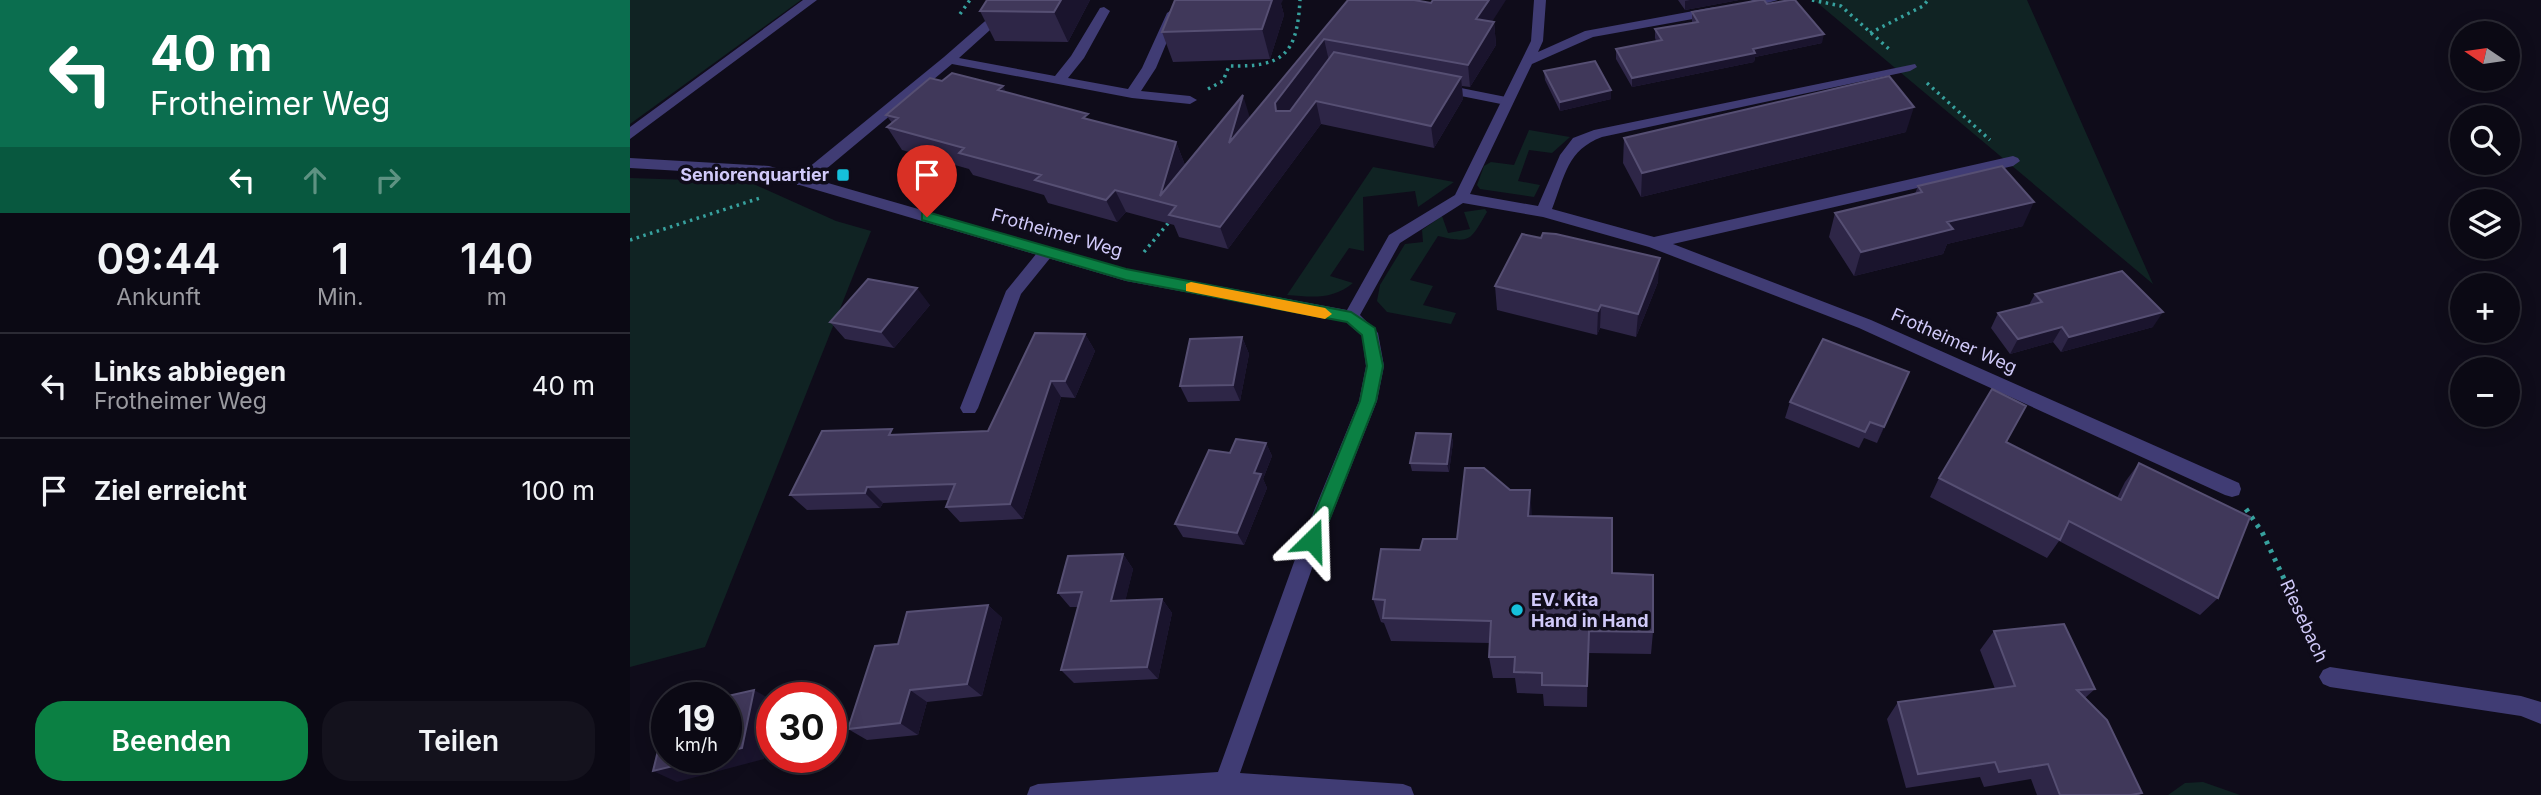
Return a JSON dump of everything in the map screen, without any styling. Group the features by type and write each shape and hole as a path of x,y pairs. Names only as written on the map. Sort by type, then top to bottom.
{"street":[{"path":"630,134 811,0"},
{"path":"803,181 949,60 996,18 1010,0"},
{"path":"1225,783 1312,540 1368,401 1375,366 1370,332 1351,317 1394,239 1461,198 1524,63 1537,41 1540,0"},
{"path":"1524,63 1590,34 1772,0"},
{"path":"1132,94 1149,68 1174,10"},
{"path":"1059,80 1077,58 1104,11"},
{"path":"949,60 1132,94 1190,100"},
{"path":"1544,212 1564,158 1578,141 1599,133 1910,67"},
{"path":"1427,85 1506,101"},
{"name":"Frotheimer Weg","path":"1654,243 2013,161"},
{"name":"Frotheimer Weg","path":"630,163 769,171 1126,275 1351,317"},
{"name":"Frotheimer Weg","path":"1461,198 1544,212 1654,243 1865,324 2232,489"},
{"path":"969,408 1014,291 1047,252"},
{"name":"Riesebach","path":"2330,677 2521,706 2541,713"},
{"path":"1038,795 1225,783 1403,795"}],"path":[{"path":"1190,100 1223,81 1229,66 1268,65 1281,59 1299,17 1300,0"},
{"path":"1870,33 1923,6 1928,0"},
{"path":"630,240 761,198 803,181"},
{"path":"1126,275 1178,211"},
{"name":"Riesebach","path":"2232,489 2262,532 2330,677"}],"green space":[{"path":"630,0 801,0 630,124"},
{"path":"1814,0 2027,0 2153,284"},
{"path":"1529,130 1570,137 1552,153 1529,150 1518,181 1540,185 1534,197 1480,189 1477,185 1484,166 1491,162 1514,165"},
{"path":"1373,167 1454,182 1418,207 1415,191 1363,197 1364,251 1349,248 1330,276 1353,283 1330,295 1287,295"},
{"path":"630,178 749,182 836,221 871,231 705,647 630,667"},
{"path":"1485,209 1487,212 1469,237 1458,240 1438,236 1410,280 1433,286 1423,305 1456,313 1451,324 1387,312 1377,301 1380,285 1405,244 1423,242 1422,230 1442,216 1448,233 1470,229 1464,212"},
{"path":"2203,782 2240,795 2168,795 2185,783"}],"building":[{"path":"987,0 1061,0 1054,12 980,11"},
{"path":"1175,0 1272,0 1262,29 1162,32"},
{"path":"1348,0 1414,0 1431,3 1433,0 1489,0 1476,19 1494,22 1468,65 1324,39 1275,103 1276,111 1290,111 1334,52 1461,77 1431,126 1316,101 1220,227 1169,215 1176,206 1115,190 1106,200 1035,180 1041,175 959,153 964,148 887,127 898,118 886,115 930,78 942,81 952,73 1003,86 998,90 1088,114 1083,118 1176,142 1160,196 1243,95 1229,143"},
{"path":"1760,0 1767,4 1795,0 1824,34 1753,49 1755,53 1632,78 1616,49 1662,40 1655,29 1698,22 1692,12"},
{"path":"1595,61 1611,90 1560,102 1544,71"},
{"path":"1889,76 1914,107 1642,173 1624,138"},
{"path":"2002,166 2034,202 1947,222 1953,229 1861,252 1835,213 1922,192 1918,186"},
{"path":"1543,233 1660,258 1638,314 1601,305 1598,311 1495,286 1522,234 1541,238"},
{"path":"2122,271 2163,312 2069,337 2062,327 2018,339 1998,313 2042,302 2035,294"},
{"path":"868,279 917,288 881,332 830,322"},
{"path":"1035,333 1085,334 1065,381 1051,381 1010,504 946,507 955,484 867,487 865,493 790,495 822,431 892,429 889,435 988,431"},
{"path":"1242,337 1233,385 1180,386 1190,339"},
{"path":"1823,339 1909,372 1884,427 1870,422 1865,432 1790,402"},
{"path":"1992,389 2026,406 2006,442 2121,500 2139,463 2250,517 2218,598 2069,521 2060,540 1939,478"},
{"path":"1416,433 1451,434 1447,464 1410,463"},
{"path":"1236,439 1266,443 1254,473 1261,474 1237,533 1175,524 1209,450 1230,453"},
{"name":"EV. Kita Hand in Hand","path":"1465,468 1484,468 1510,490 1530,490 1528,516 1612,518 1612,573 1653,575 1653,632 1589,631 1587,686 1542,685 1542,673 1514,672 1515,657 1489,657 1491,621 1383,618 1385,600 1373,599 1381,549 1420,550 1423,539 1457,539"},
{"path":"1123,554 1111,601 1162,599 1147,667 1061,670 1082,592 1058,593 1068,556"},
{"path":"988,605 967,684 910,690 900,723 848,729 875,646 898,644 907,612"},
{"path":"2064,624 2095,689 2077,690 2107,720 2142,793 2060,795 2048,764 1999,772 1995,762 1918,774 1898,702 2015,686 1994,631"},
{"path":"754,690 742,748 742,693"}],"slow traffic":[{"path":"1191,287 1325,314"}],"place":[{"name":"Seniorenquartier","path":"843,175"},
{"name":"EV. Kita Hand in Hand","path":"1517,610"}],"route":[{"path":"927,217 1126,275 1351,317 1370,332 1375,366 1368,401 1312,540"}]}
